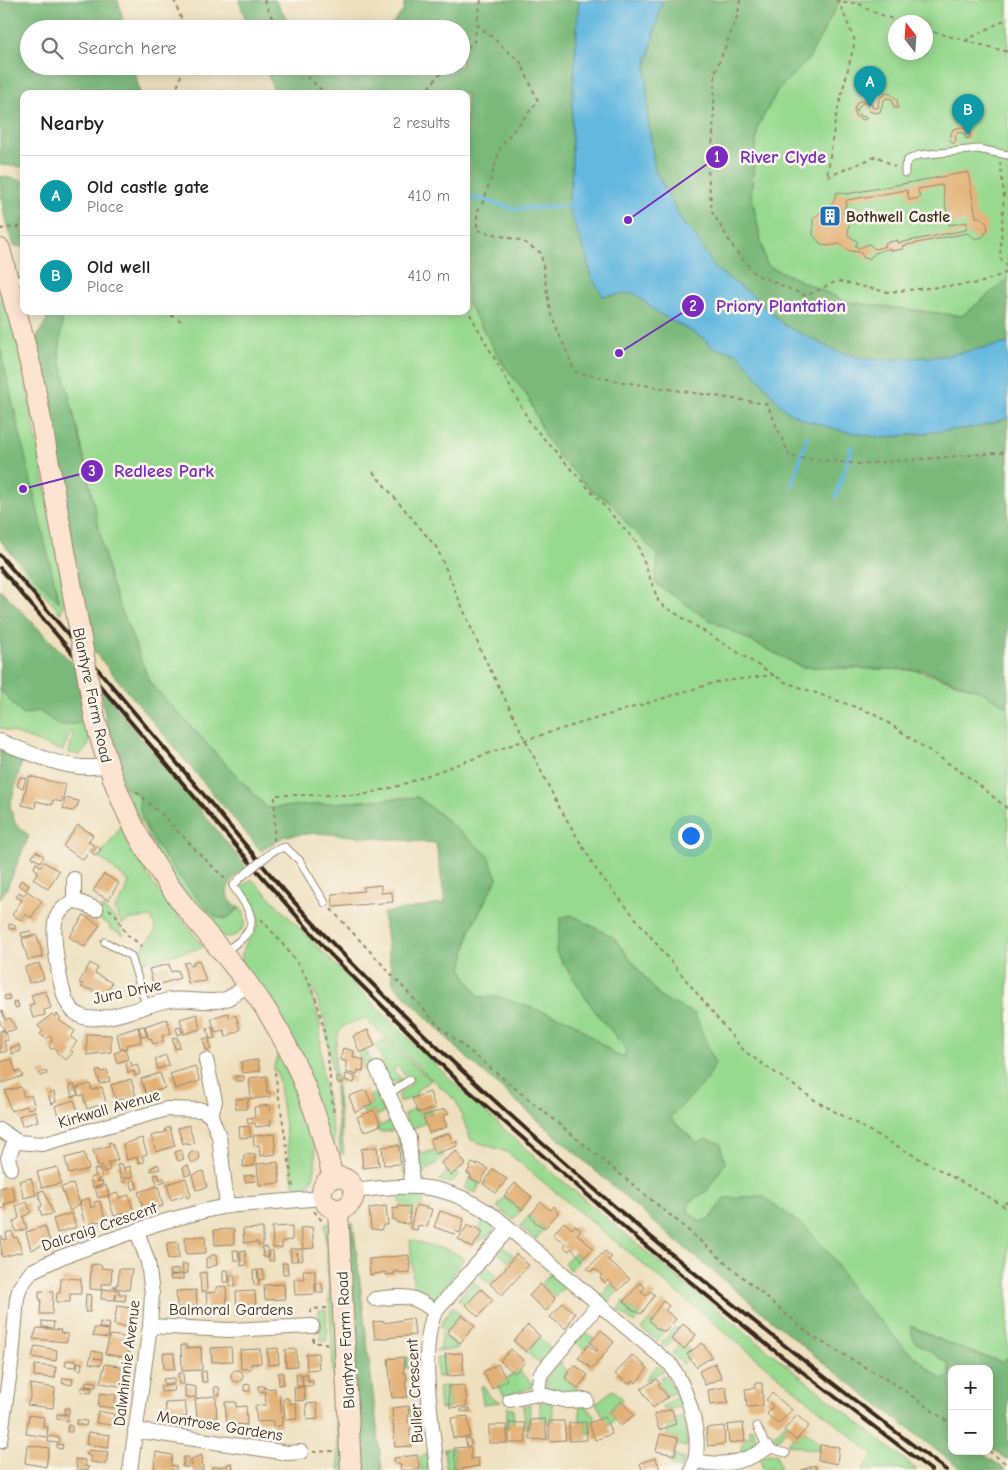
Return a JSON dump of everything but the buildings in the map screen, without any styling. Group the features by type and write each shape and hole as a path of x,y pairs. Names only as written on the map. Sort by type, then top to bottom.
{"main road":[{"name":"Blantyre Farm Road","path":"0,249 17,281 20,299"},
{"name":"Blantyre Farm Road","path":"23,315 95,718 110,773 128,817 150,857 179,898 248,984 274,1022 302,1076 318,1119 333,1178"},
{"path":"333,1178 344,1178 354,1191 352,1201 343,1208 322,1203 325,1184 333,1178"},
{"name":"Blantyre Farm Road","path":"322,1203 351,1470"}],"street":[{"path":"0,741 43,758 80,768 90,768 110,773"},
{"path":"74,879 74,900 96,909"},
{"name":"Jura Drive","path":"74,900 60,912 56,920 54,932 63,992 67,1003 74,1012 92,1018 170,1000 216,1001 233,995 248,984"},
{"path":"206,1060 215,1101 211,1116 216,1124 222,1150 226,1206"},
{"path":"377,1069 409,1138 412,1185"},
{"name":"Kirkwall Avenue","path":"15,1141 29,1144 50,1143 167,1109 198,1109 211,1116"},
{"path":"0,1130 15,1141 8,1158 11,1168"},
{"path":"354,1191 412,1185 448,1191 472,1200 508,1228 598,1305 653,1348 671,1365 681,1380 694,1425 694,1466 736,1463 767,1448"},
{"name":"Dalcraig Crescent","path":"0,1440 6,1356 18,1293 23,1282 32,1271 61,1257 182,1216 226,1206 322,1203"},
{"name":"Buller Crescent","path":"437,1470 427,1351 429,1324 435,1312 508,1228"},
{"name":"Dalwhinnie Avenue","path":"130,1470 150,1326 150,1277 148,1262 137,1231"},
{"path":"375,1299 412,1296 435,1312"},
{"path":"538,1394 540,1375 598,1305"},
{"name":"Balmoral Gardens","path":"150,1326 229,1330 312,1326"},
{"path":"510,1400 538,1394 567,1401 586,1400"},
{"name":"Montrose Gardens","path":"135,1430 288,1453 301,1452"}],"lane":[{"path":"905,173 905,166 908,160 919,155 978,149 1008,155"},
{"path":"223,952 242,940 250,929 251,911 233,886 273,851 285,847 300,860 325,903"},
{"path":"105,942 130,956 146,1005"},
{"path":"389,1094 409,1080"},
{"path":"757,1426 767,1448 786,1453"}],"path":[{"path":"174,0 182,20"},
{"path":"264,0 274,20"},
{"path":"470,45 474,42 481,0"},
{"path":"740,0 738,14 715,73 713,138 708,172 712,212 735,250 755,274 806,296 837,281 886,292 980,283 1008,272"},
{"path":"888,17 869,10 858,3 837,1 855,42 835,121 827,177 877,156 905,173"},
{"path":"965,41 1008,18"},
{"path":"477,24 521,63 538,101 501,146 484,200 477,212 477,230 522,241 541,254 550,312 575,372 616,381 767,404 790,457 860,464 1008,452"},
{"path":"933,32 1008,52"},
{"path":"176,90 181,75"},
{"path":"305,75 322,90"},
{"path":"426,90 439,75"},
{"path":"998,153 1003,170 1004,193 1000,258 1008,267"},
{"path":"0,229 20,226"},
{"path":"470,314 531,424 637,543 659,603 785,682 875,714 973,780 1008,809"},
{"path":"171,315 181,321"},
{"path":"373,472 438,548 481,652 557,803 597,870 744,1051 816,1101 1001,1204 1008,1210"},
{"path":"273,851 275,795 362,795 398,786 525,740 717,682 774,675"},
{"path":"110,773 158,809 188,843 233,886"},
{"path":"325,903 438,1025 676,1220 813,1336 898,1386 948,1422"},
{"path":"96,909 99,910 101,904 107,907 116,915 126,934 141,945 134,956 130,956"},
{"path":"251,911 257,914 287,949 313,992 321,1017 334,1123"},
{"path":"275,1072 292,1186 322,1203"},
{"path":"1001,1204 1008,1202"},
{"path":"312,1326 313,1343 326,1343 327,1348 330,1348"},
{"path":"301,1452 336,1451"},
{"path":"993,1454 1008,1465"}],"green space":[{"path":"0,0 118,0 123,20 20,20 20,75 136,75 139,90 20,90 20,167 0,165"},
{"path":"239,0 275,0 287,20 246,20"},
{"path":"405,0 579,0 572,107 572,172 568,207 586,255 591,277 603,296 634,293 658,313 703,338 714,348 738,352 785,410 807,421 843,431 882,438 978,427 1008,418 1008,707 981,691 922,670 802,667 708,619 655,583 658,555 627,524 612,503 590,489 558,455 546,438 528,397 503,364 470,307 470,90 274,90 268,75 470,75 470,20 396,20 403,11"},
{"path":"662,0 840,0 808,60 778,90 758,126 751,193 766,265 847,302 962,316 1008,279 1008,343 944,356 881,360 857,357 834,350 784,325 751,294 715,269 693,232 683,224 655,170 648,121 646,67"},
{"path":"840,0 1008,0 1008,279 962,316 847,302 766,265 751,193 758,126 778,90 808,60"},
{"path":"0,176 20,180 20,247 14,246 11,238 1,194"},
{"path":"0,275 21,356 65,594 61,614 0,540"},
{"path":"470,307 503,364 528,397 546,438 558,455 590,489 612,503 627,524 658,555 655,583 708,619 802,667 916,670 981,691 1008,707 1008,1357 1002,1362 947,1343 911,1326 914,1341 948,1363 948,1378 942,1380 906,1349 855,1294 830,1254 808,1230 763,1196 724,1198 712,1217 701,1222 688,1212 688,1205 693,1199 707,1191 697,1143 670,1118 706,1082 695,1014 661,998 613,937 556,952 594,1010 626,1049 625,1057 617,1056 602,1044 530,1009 499,997 479,997 462,970 470,930 497,878 447,820 418,797 267,808 150,683 110,581 81,444 59,355 63,315 470,315"},
{"path":"63,315 59,355 81,444 110,581 150,683 267,808 418,797 488,855 497,878 470,930 462,970 478,997 499,997 571,1021 617,1056 625,1057 626,1049 594,1010 556,952 561,918 572,915 613,937 661,998 695,1014 715,1064 706,1082 670,1118 697,1143 705,1139 720,1143 725,1163 707,1191 693,1199 688,1205 688,1212 701,1222 712,1217 724,1198 763,1196 808,1230 830,1254 855,1294 906,1349 942,1380 948,1378 948,1455 984,1455 1006,1470 962,1470 815,1356 657,1225 466,1057 393,984 383,913 445,903 436,843 317,833 285,836 261,851 92,649 36,338 48,318"},
{"path":"0,348 59,602 0,540"},
{"path":"0,589 75,666 86,722 61,726 39,711 23,715 0,689"},
{"path":"100,687 246,866 231,881 228,887 228,897 240,908 228,918 216,917 166,860 145,824 140,808 140,796 123,786 109,738"},
{"path":"0,689 23,715 39,711 61,726 86,722 89,736 87,748 79,755 69,753 73,733 70,732 63,751 0,728"},
{"path":"0,750 22,761 10,806 15,823 29,836 6,890 0,898"},
{"path":"123,786 140,796 142,816 147,829 165,858 202,903 213,914 222,919 228,918 240,908 244,913 245,923 241,931 231,937 219,935 163,865"},
{"path":"121,827 153,884 203,946 201,948 138,963 136,956 156,930 151,917 132,919 122,924 114,910 125,894 129,882 99,857"},
{"path":"252,879 409,1039 506,1131 658,1261 917,1470 862,1470 874,1455 507,1152 471,1140 456,1101 365,1019 353,1022 341,1029 336,1044 337,1088 335,1088 325,1021 313,988 310,989 320,1023 322,1073 334,1137 335,1155 242,961 246,943 259,922 258,913 253,902 241,887"},
{"path":"102,907 115,918 124,935 109,928 110,925 97,918"},
{"path":"384,1040 431,1080 417,1090 416,1097 399,1102 398,1095 412,1084 413,1077 405,1076 398,1066 393,1070 402,1079 396,1082 390,1081 382,1068 384,1063 375,1045"},
{"path":"366,1050 372,1064 370,1071 364,1069 364,1060 358,1058 360,1053"},
{"path":"278,1053 293,1083 309,1123 314,1144 316,1163 312,1179 303,1190 293,1183 277,1071 273,1070"},
{"path":"335,1088 337,1088 344,1154 340,1154"},
{"path":"381,1091 390,1109 377,1116 374,1110 364,1114 362,1109 372,1104 369,1096"},
{"path":"416,1108 418,1113 431,1110 432,1113 423,1116 426,1123 411,1129 404,1114"},
{"path":"395,1120 402,1134 406,1173 403,1173 403,1158 396,1130 384,1132 378,1131 376,1127"},
{"path":"434,1150 435,1154 442,1152 444,1157 421,1175 417,1170 417,1156"},
{"path":"448,1171 451,1175 456,1171 459,1175 450,1183 439,1180"},
{"path":"470,1178 480,1183 476,1193 464,1188"},
{"path":"399,1195 425,1195 422,1207 413,1216 409,1216 410,1207 402,1207"},
{"path":"505,1197 521,1210 513,1220 497,1207"},
{"path":"530,1215 536,1224 545,1228 535,1240 520,1226"},
{"path":"485,1220 493,1226 493,1232 479,1242 477,1241 483,1232 479,1229"},
{"path":"353,1223 382,1470 360,1470 350,1265 350,1224"},
{"path":"325,1224 331,1224 344,1470 339,1470"},
{"path":"410,1240 449,1250 464,1258 437,1297 432,1297 414,1289"},
{"path":"503,1247 514,1256 509,1262 498,1253"},
{"path":"574,1253 580,1258 571,1270 564,1264"},
{"path":"487,1266 497,1276 490,1284 479,1275"},
{"path":"550,1274 564,1287 555,1297 541,1284"},
{"path":"473,1282 481,1289 466,1305 458,1299"},
{"path":"611,1284 618,1291 608,1303 601,1296"},
{"path":"624,1301 631,1309 641,1314 634,1323 618,1310"},
{"path":"452,1307 461,1315 447,1332 440,1326"},
{"path":"319,1310 326,1310 327,1341 321,1341"},
{"path":"649,1320 656,1328 664,1331 657,1341 642,1329"},
{"path":"910,1326 955,1346 1002,1362 1008,1357 1008,1460 993,1449 993,1365 948,1365 914,1341"},
{"path":"675,1327 678,1330 666,1347 661,1344"},
{"path":"583,1331 594,1338 584,1350 575,1341"},
{"path":"442,1332 458,1347 457,1349 435,1351 441,1347"},
{"path":"539,1338 554,1351 542,1365 526,1352"},
{"path":"679,1345 684,1349 686,1346 691,1352 687,1354 690,1358 682,1364 672,1354"},
{"path":"418,1356 419,1367 405,1368 406,1358"},
{"path":"446,1357 447,1376 437,1377 436,1358"},
{"path":"558,1362 562,1363 561,1365 568,1371 565,1378 578,1389 576,1391 593,1392 588,1395 576,1396 547,1390 545,1380"},
{"path":"658,1365 663,1371 646,1381 645,1380"},
{"path":"518,1370 533,1384 531,1388 507,1396 503,1394 498,1385"},
{"path":"665,1375 675,1392 670,1395 664,1393 658,1382"},
{"path":"448,1386 450,1408 440,1409 438,1387"},
{"path":"481,1386 484,1386 491,1398 501,1402 483,1404"},
{"path":"613,1390 623,1399 609,1412 616,1419 608,1425 596,1403"},
{"path":"678,1396 682,1407 663,1410 662,1407"},
{"path":"540,1401 552,1403 554,1421 549,1421 549,1424 540,1420"},
{"path":"530,1404 529,1428 526,1428 523,1406"},
{"path":"580,1405 585,1405 593,1414 595,1421 589,1424 593,1433 586,1433 586,1422 580,1423"},
{"path":"422,1407 423,1416 410,1417 410,1408"},
{"path":"507,1407 513,1408 514,1423 509,1424 509,1429 507,1429"},
{"path":"684,1416 687,1447 677,1445 678,1438 667,1436 668,1427 676,1424 674,1418"},
{"path":"786,1423 788,1425 777,1440 772,1444 768,1441"},
{"path":"749,1429 753,1429 757,1442 754,1449 743,1455 741,1447 745,1437 751,1436"},
{"path":"805,1431 820,1444 819,1451 787,1444 793,1437 796,1440"},
{"path":"454,1448 455,1467 446,1468 444,1449"},
{"path":"768,1454 776,1454 781,1470 763,1470 760,1458"},
{"path":"427,1455 428,1470 421,1470 420,1456"},
{"path":"673,1456 685,1459 680,1470 670,1465"}],"water":[{"path":"579,0 662,0 646,67 648,121 655,170 683,224 693,232 715,269 751,294 784,325 834,350 857,357 881,360 944,356 1008,343 1008,418 978,427 882,438 843,431 807,421 785,410 738,353 714,348 703,338 658,313 634,293 603,296 591,277 586,255 568,207 572,172 572,107"}],"waterway":[{"path":"470,198 515,209 572,206"},
{"path":"792,486 807,437"},
{"path":"836,496 852,447"}],"railway":[{"path":"0,555 281,887 337,948 408,1019 481,1088 631,1221 787,1348 946,1470"},
{"path":"0,568 331,955 460,1083 639,1240 771,1348 931,1470"}],"place":[{"name":"Old castle gate","path":"870,107"},
{"name":"Old well","path":"968,135"},
{"name":"Bothwell Castle","path":"830,216"},
{"name":"River Clyde","path":"628,220"},
{"name":"Priory Plantation","path":"619,353"},
{"name":"Redlees Park","path":"23,489"}]}
